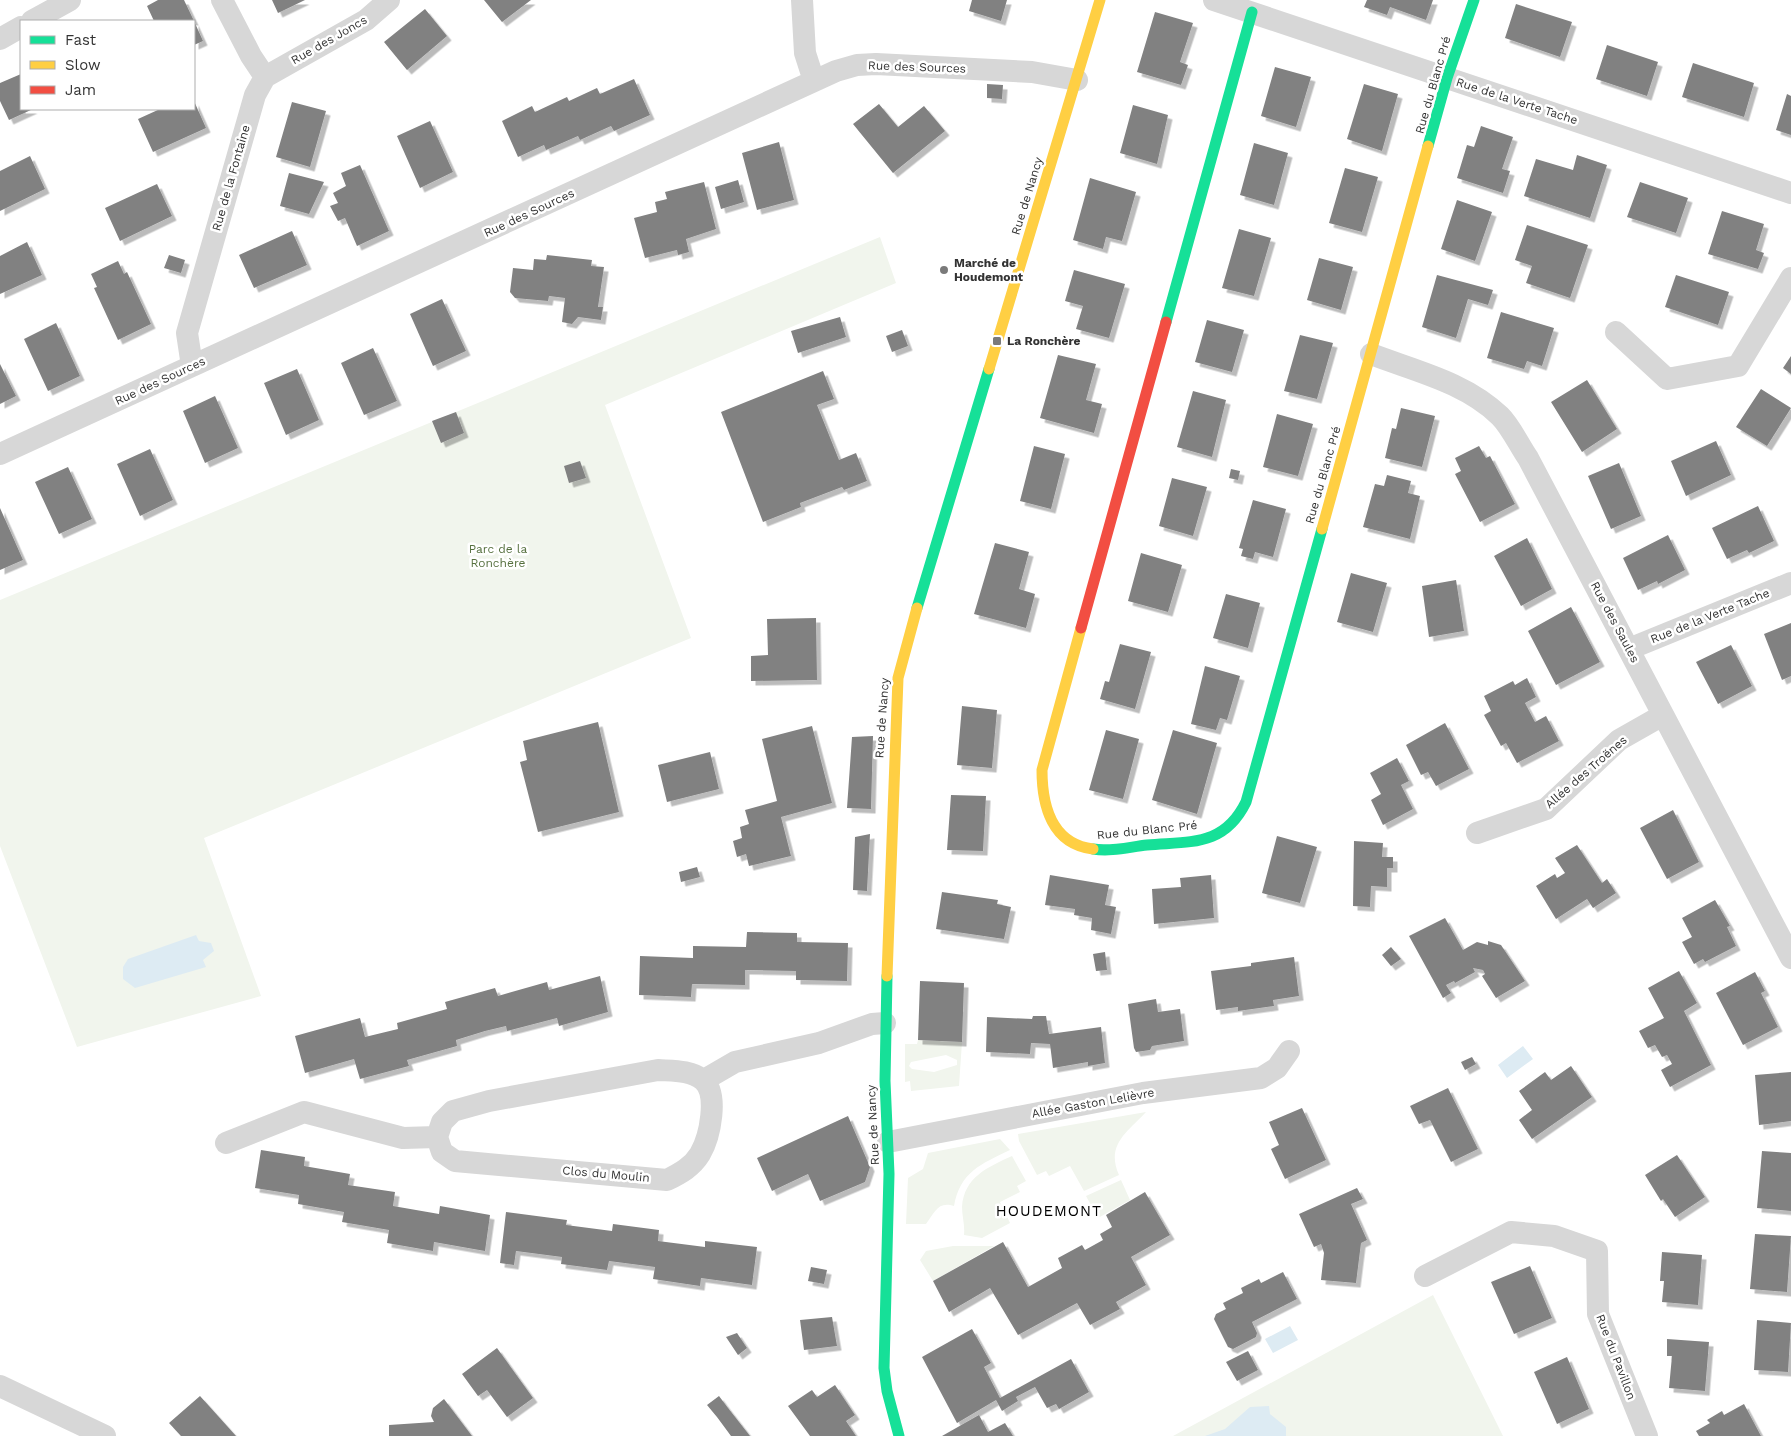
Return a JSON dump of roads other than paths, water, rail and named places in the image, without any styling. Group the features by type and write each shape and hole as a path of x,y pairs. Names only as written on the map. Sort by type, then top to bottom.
{"street":[{"path":"34,20 70,0"},
{"path":"222,0 251,56 265,77"},
{"name":"Rue des Joncs","path":"265,77 366,20 389,0"},
{"path":"802,0 805,53 814,81"},
{"name":"Rue de Nancy","path":"899,1436 887,1391 884,1368 888,1223 885,1023 892,783 898,678 905,648 1100,0"},
{"name":"Rue de la Verte Tache","path":"1214,0 1791,193"},
{"name":"Rue du Blanc Pré","path":"1252,12 1042,770 1041,792 1044,809 1052,825 1066,840 1078,846 1096,850 1199,840 1220,833 1235,821 1246,802 1447,78 1474,0"},
{"path":"0,39 20,28"},
{"name":"Rue des Sources","path":"0,454 836,71 857,65 876,64 1032,72 1077,80"},
{"name":"Rue de la Fontaine","path":"192,366 187,333 255,95 265,77"},
{"path":"1616,332 1667,379 1738,366 1791,278"},
{"name":"Rue des Saules","path":"1371,354 1432,376 1466,391 1500,417 1528,458 1791,958"},
{"name":"Rue de la Verte Tache","path":"1629,649 1791,583"},
{"name":"Allée des Troënes","path":"1477,833 1546,809 1619,740 1663,715"},
{"path":"226,1143 304,1112 403,1138 437,1137 442,1122 454,1111 489,1101 658,1070 690,1073 704,1080 735,1062 819,1043 872,1024 885,1023"},
{"name":"Allée Gaston Lelièvre","path":"888,1142 1143,1093 1261,1078 1277,1068 1289,1051"},
{"name":"Clos du Moulin","path":"437,1137 442,1152 455,1161 668,1180 686,1171 701,1153 710,1122 712,1095 704,1080"},
{"name":"Rue du Pavillon","path":"1425,1276 1511,1232 1554,1236 1597,1250 1598,1314 1647,1436"},
{"path":"0,1386 105,1436"}],"place":[{"name":"Marché de Houdemont","path":"944,270"},
{"name":"La Ronchère","path":"997,341"}],"district":[{"name":"HOUDEMONT","path":"1049,1211"}],"park label":[{"name":"Parc de la Ronchère","path":"498,556"}]}
